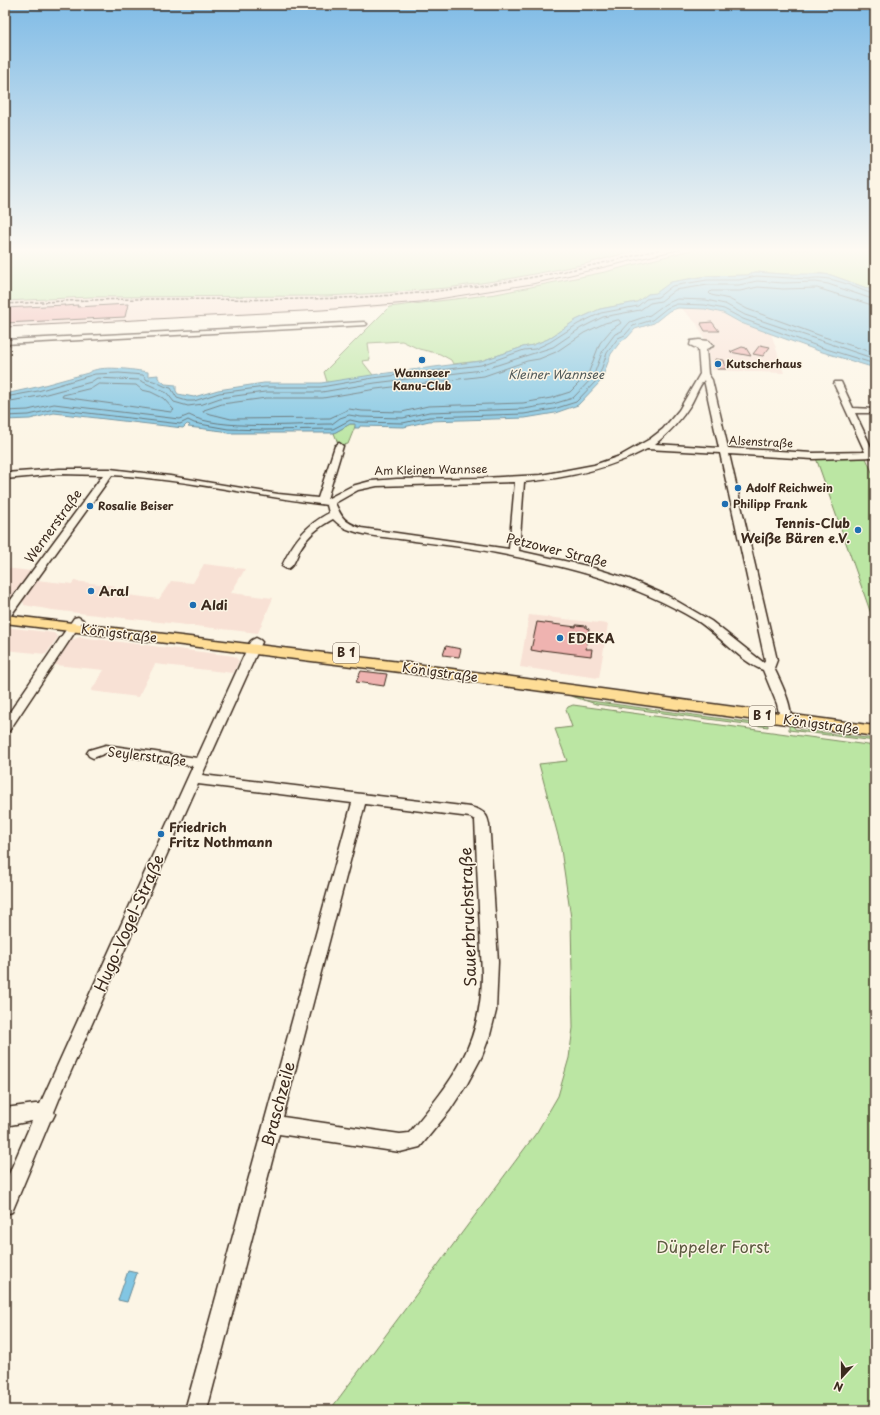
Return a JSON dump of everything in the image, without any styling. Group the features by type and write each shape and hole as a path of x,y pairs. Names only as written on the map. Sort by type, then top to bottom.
{"main road":[{"name":"Königstraße","path":"6,615 254,645 416,669 785,715 875,723"},
{"name":"Königstraße","path":"785,715 875,731"}],"street":[{"path":"5,342 364,324"},
{"path":"702,348 704,374 708,380 725,451 771,660 768,668 783,704 785,715"},
{"name":"Am Kleinen Wannsee","path":"326,501 352,488 364,484 380,482 475,482 555,476 581,471 627,456 646,446 663,433 676,420 685,408 704,374"},
{"path":"838,384 873,454"},
{"path":"850,410 875,411"},
{"path":"287,566 298,542 308,530 334,514 326,501 339,446"},
{"name":"Alsenstraße","path":"646,446 814,456 873,454"},
{"path":"5,476 31,472 70,470 110,472 196,483 272,496 326,501"},
{"name":"Wernerstraße","path":"6,615 110,472"},
{"path":"514,553 520,479"},
{"name":"Petzower Straße","path":"334,514 344,524 367,532 514,553 594,572 619,580 666,599 700,618 757,664 768,668"},
{"path":"5,728 76,624"},
{"name":"Hugo-Vogel-Straße","path":"5,1205 46,1114 60,1077 254,645"},
{"name":"Seylerstraße","path":"93,753 106,750 201,763"},
{"name":"Sauerbruchstraße","path":"194,779 470,812 480,816 482,820 488,902 490,975 488,1006 483,1034 471,1062 453,1093 414,1141 400,1143 273,1124"},
{"name":"Braschzeile","path":"196,1410 360,798"},
{"path":"5,1117 36,1112 46,1114"}],"shaded area":[{"path":"5,315 249,315 5,328"},
{"path":"688,315 726,315 739,323 771,333 784,373 712,370 707,350 715,347 715,344 705,340 697,324"},
{"path":"204,564 245,569 231,593 273,598 258,633 52,610 24,605 23,601 21,601 36,580 72,584 74,581 116,586 112,593 159,599 171,581 193,583"},
{"path":"5,568 31,571 9,600 5,602"},
{"path":"529,615 608,624 599,678 520,667"},
{"path":"5,627 54,633 58,637 46,654 5,650"},
{"path":"80,637 234,656 239,661 233,673 155,664 138,697 91,691 104,670 55,665 71,640"}],"green space":[{"path":"381,315 587,315 576,320 548,339 481,361 453,364 451,360 440,354 419,349 402,341 368,343 370,360 362,361 380,384 329,388 324,372"},
{"path":"350,424 356,424 348,444 339,446 334,433"},
{"name":"Tennis-Club Weiße Bären e.V.","path":"816,458 866,458 875,479 875,625"},
{"path":"565,694 581,695 583,700"},
{"path":"584,700 768,725 768,727 596,704"},
{"name":"Düppeler Forst","path":"573,705 875,746 875,1410 330,1410 537,1132 558,1096 569,1058 573,1028 571,918 560,843 539,764 567,761 555,729 572,727 566,710 568,707"},
{"path":"789,724 792,724 795,729 875,739 875,741 789,730"}],"water":[{"name":"Kleiner Wannsee","path":"587,315 664,315 654,323 635,329 627,338 621,341 611,354 601,381 578,405 555,413 525,418 429,421 404,427 360,426 359,428 355,428 355,424 350,424 334,433 227,433 223,431 188,427 190,425 187,424 183,428 54,413 30,419 5,420 5,394 37,387 88,373 93,370 109,368 148,372 148,376 158,375 158,378 165,384 176,385 176,391 178,394 194,397 218,390 264,383 321,383 481,361 548,339 576,320"},
{"name":"Kleiner Wannsee","path":"727,315 875,315 875,368 819,351 741,323"},
{"path":"128,1271 137,1273 127,1302 118,1300"}],"building":[{"path":"5,315 125,315 125,317 5,323"},
{"path":"712,322 719,331 705,331 701,323"},
{"path":"760,345 770,347 763,356 753,354"},
{"path":"742,347 746,348 751,356 730,352"},
{"name":"Kutscherhaus","path":"715,359 724,360 726,369 717,369"},
{"name":"EDEKA","path":"537,622 576,627 576,625 586,626 586,628 589,629 586,649 592,649 591,656 531,650"},
{"path":"446,646 461,649 459,657 443,655"},
{"path":"361,671 387,674 384,686 356,682"}],"tram line":[{"path":"5,327 228,315"}],"place":[{"name":"Wannseer Kanu-Club","path":"422,360"},
{"name":"Kutscherhaus","path":"718,364"},
{"name":"Adolf Reichwein","path":"738,488"},
{"name":"Philipp Frank","path":"725,504"},
{"name":"Rosalie Beiser","path":"90,506"},
{"name":"Tennis-Club Weiße Bären e.V.","path":"858,530"},
{"name":"Aral","path":"91,591"},
{"name":"Aldi","path":"193,605"},
{"name":"EDEKA","path":"560,638"},
{"name":"Friedrich Fritz Nothmann","path":"161,834"}]}
